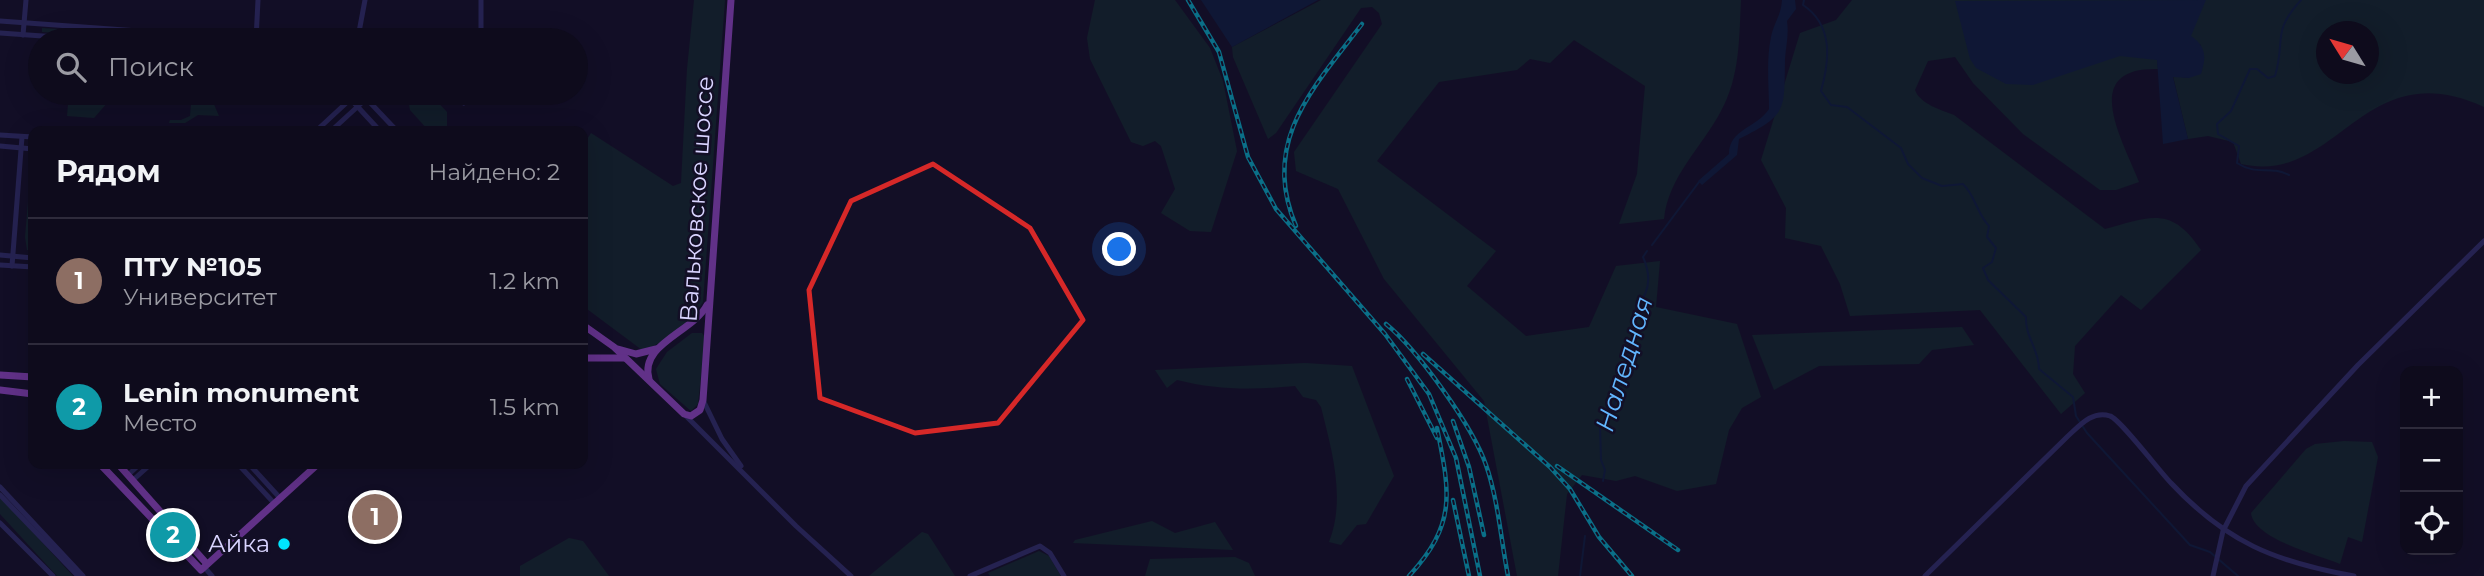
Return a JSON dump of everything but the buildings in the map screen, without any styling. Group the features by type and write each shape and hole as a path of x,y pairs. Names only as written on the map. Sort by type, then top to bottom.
{"main road":[{"name":"Вальковское шоссе","path":"685,416 697,412 703,400 731,0"},
{"path":"650,382 648,363 657,349 695,323 708,302"},
{"path":"695,323 707,333"},
{"path":"588,329 614,347 685,416"},
{"path":"614,347 636,354 657,349"},
{"path":"588,358 624,358"},
{"path":"0,375 28,377"},
{"path":"0,390 28,393"},
{"path":"105,469 204,567"},
{"path":"123,469 204,567"},
{"path":"204,567 312,469"}],"street":[{"path":"23,35 26,0"},
{"path":"257,28 258,0"},
{"path":"360,28 365,0"},
{"path":"481,0 481,28"},
{"path":"0,21 90,28"},
{"path":"35,24 35,28"},
{"path":"0,33 28,35"},
{"path":"321,126 344,105"},
{"path":"337,126 360,105"},
{"path":"373,105 392,126"},
{"path":"358,107 375,126"},
{"path":"0,135 28,137"},
{"path":"12,266 22,136"},
{"path":"0,146 28,149"},
{"path":"2213,576 2223,531 2246,486 2358,365 2484,241"},
{"path":"0,255 28,258"},
{"path":"0,265 28,267"},
{"name":"Вальковское шоссе","path":"703,400 722,439 747,475"},
{"path":"1926,576 2068,436 2083,423 2099,415 2115,418 2172,485 2223,531 2278,558 2313,569 2354,576"},
{"path":"685,416 807,537 851,576"},
{"path":"130,477 136,469"},
{"path":"130,477 143,469"},
{"path":"243,469 277,500"},
{"path":"253,469 277,500"},
{"path":"0,487 78,576"},
{"path":"0,495 36,527 83,576"},
{"path":"0,523 53,576"},
{"path":"971,575 1040,547 1050,553 1064,576"},
{"path":"194,576 204,567 212,576"}],"highlighted area":[{"path":"933,164 1030,228 1083,320 998,423 915,433 820,398 809,290 851,201"}],"green space":[{"path":"694,0 725,0 703,302 676,331 659,343 642,350 588,310 588,138 591,133 673,186 681,183"},
{"path":"1095,0 1175,0 1210,48 1223,81 1237,151 1211,232 1190,231 1161,213 1175,189 1161,146 1155,141 1143,146 1131,142 1090,59 1087,38"},
{"path":"1321,0 1741,0 1732,84 1721,111 1672,189 1664,219 1619,224 1637,174 1645,86 1574,40 1550,63 1530,59 1517,70 1439,82 1377,161 1496,251 1467,286 1526,336 1589,327 1616,266 1660,261 1656,307 1737,324 1761,397 1742,408 1729,430 1716,484 1677,491 1635,476 1616,481 1582,475 1567,494 1558,576 1517,576 1484,401 1384,279 1338,189 1296,171 1294,152 1382,24 1379,13 1372,7 1361,8 1276,133 1268,139 1233,57 1232,47"},
{"path":"1852,0 2484,0 2484,107 2443,94 2408,95 2379,106 2303,156 2275,166 2241,164 2233,142 2208,136 2188,139 2173,76 2189,78 2201,45 2182,33 2156,49 2158,69 2134,72 2119,80 2113,93 2112,109 2139,182 2116,190 2100,190 2023,134 1973,83 1955,57 1928,61 1915,90 1921,99 1954,115 2105,229 2147,219 2169,220 2180,226 2201,250 2141,310 2121,295 2075,346 2073,374 2085,393 2061,414 1980,310 1850,316 1840,284 1821,246 1785,238 1786,208 1761,160 1800,33 1836,20"},
{"path":"68,105 105,105 94,118 67,116"},
{"path":"191,105 214,105 219,116 198,115 185,123 169,123 170,120 181,120 190,116"},
{"path":"409,105 440,105 447,112 447,126 424,126 410,110"},
{"path":"28,201 28,250 25,237"},
{"path":"1962,327 1974,345 1932,350 1919,364 1819,366 1774,390 1752,335"},
{"path":"692,333 702,333 705,337 698,404 691,411 660,384 656,369 667,352"},
{"path":"1305,363 1352,366 1394,476 1366,524 1357,525 1341,545 1329,542 1336,509 1336,475 1321,407 1316,400 1303,397 1295,386 1235,388 1177,380 1167,388 1155,370"},
{"path":"2372,442 2378,457 2362,542 2348,537 2340,564 2275,538 2263,531 2251,513 2306,449 2315,444"},
{"path":"0,498 73,576 57,576 0,514"},
{"path":"1152,521 1175,533 1215,522 1233,550 1073,543 1075,540"},
{"path":"922,532 928,534 955,576 869,576"},
{"path":"569,538 583,541 609,576 520,576 520,566"},
{"path":"1039,551 1049,556 1061,576 990,576 988,573"},
{"path":"1235,557 1249,563 1255,576 1145,576 1150,559"}],"water":[{"path":"1201,0 1318,0 1232,47"},
{"path":"1782,0 1795,0 1796,9 1787,21 1784,90 1780,109 1767,123 1739,139 1737,155 1702,185 1698,181 1729,154 1730,146 1738,134 1758,121 1769,109 1769,46"},
{"path":"2206,0 2191,36 2203,49 2204,63 2201,74 2189,78 2173,77 2188,139 2163,144 2157,60 2120,56 2033,85 2006,84 1976,68 1970,59 1955,1"}],"waterway":[{"path":"1804,0 1803,5 1820,22 1827,44 1821,91 1831,105 1847,107 1901,148 1908,164 1922,178 1942,186 1963,184 1967,188 1989,226 1987,237 1996,248 1992,262 1983,268 1988,280 2026,317 2039,369 2073,397 2076,416 2087,433 2190,545 2210,552 2238,576"},
{"path":"2289,175 2251,169 2237,163 2239,146 2218,134 2217,124 2231,111 2250,69 2257,69 2268,78 2275,76 2282,29 2301,0"},
{"name":"Наледная","path":"1652,245 1699,182"},
{"name":"Наледная","path":"1603,481 1605,470 1601,460 1600,425 1613,408 1637,319 1636,307 1647,289 1648,277 1643,257 1647,251"},
{"name":"Наледная","path":"1580,576 1585,536"}],"railway":[{"path":"1188,0 1219,52 1248,157 1276,209 1385,334 1429,394 1456,458 1480,576"},
{"path":"1296,226 1286,196 1284,168 1288,142 1310,94 1362,24"},
{"path":"1386,324 1428,370 1457,410 1479,449 1494,492 1508,576"},
{"path":"1423,354 1550,467 1570,489 1599,537 1632,576"},
{"path":"1407,379 1437,438"},
{"path":"1453,421 1469,467 1484,535"},
{"path":"1409,576 1435,540 1446,507 1445,471 1437,428"},
{"path":"1557,466 1678,550"},
{"path":"1453,500 1469,576"}],"place":[{"name":"ПТУ №105","path":"375,517"},
{"name":"Lenin monument","path":"173,535"},
{"name":"Айка","path":"284,544"}]}
